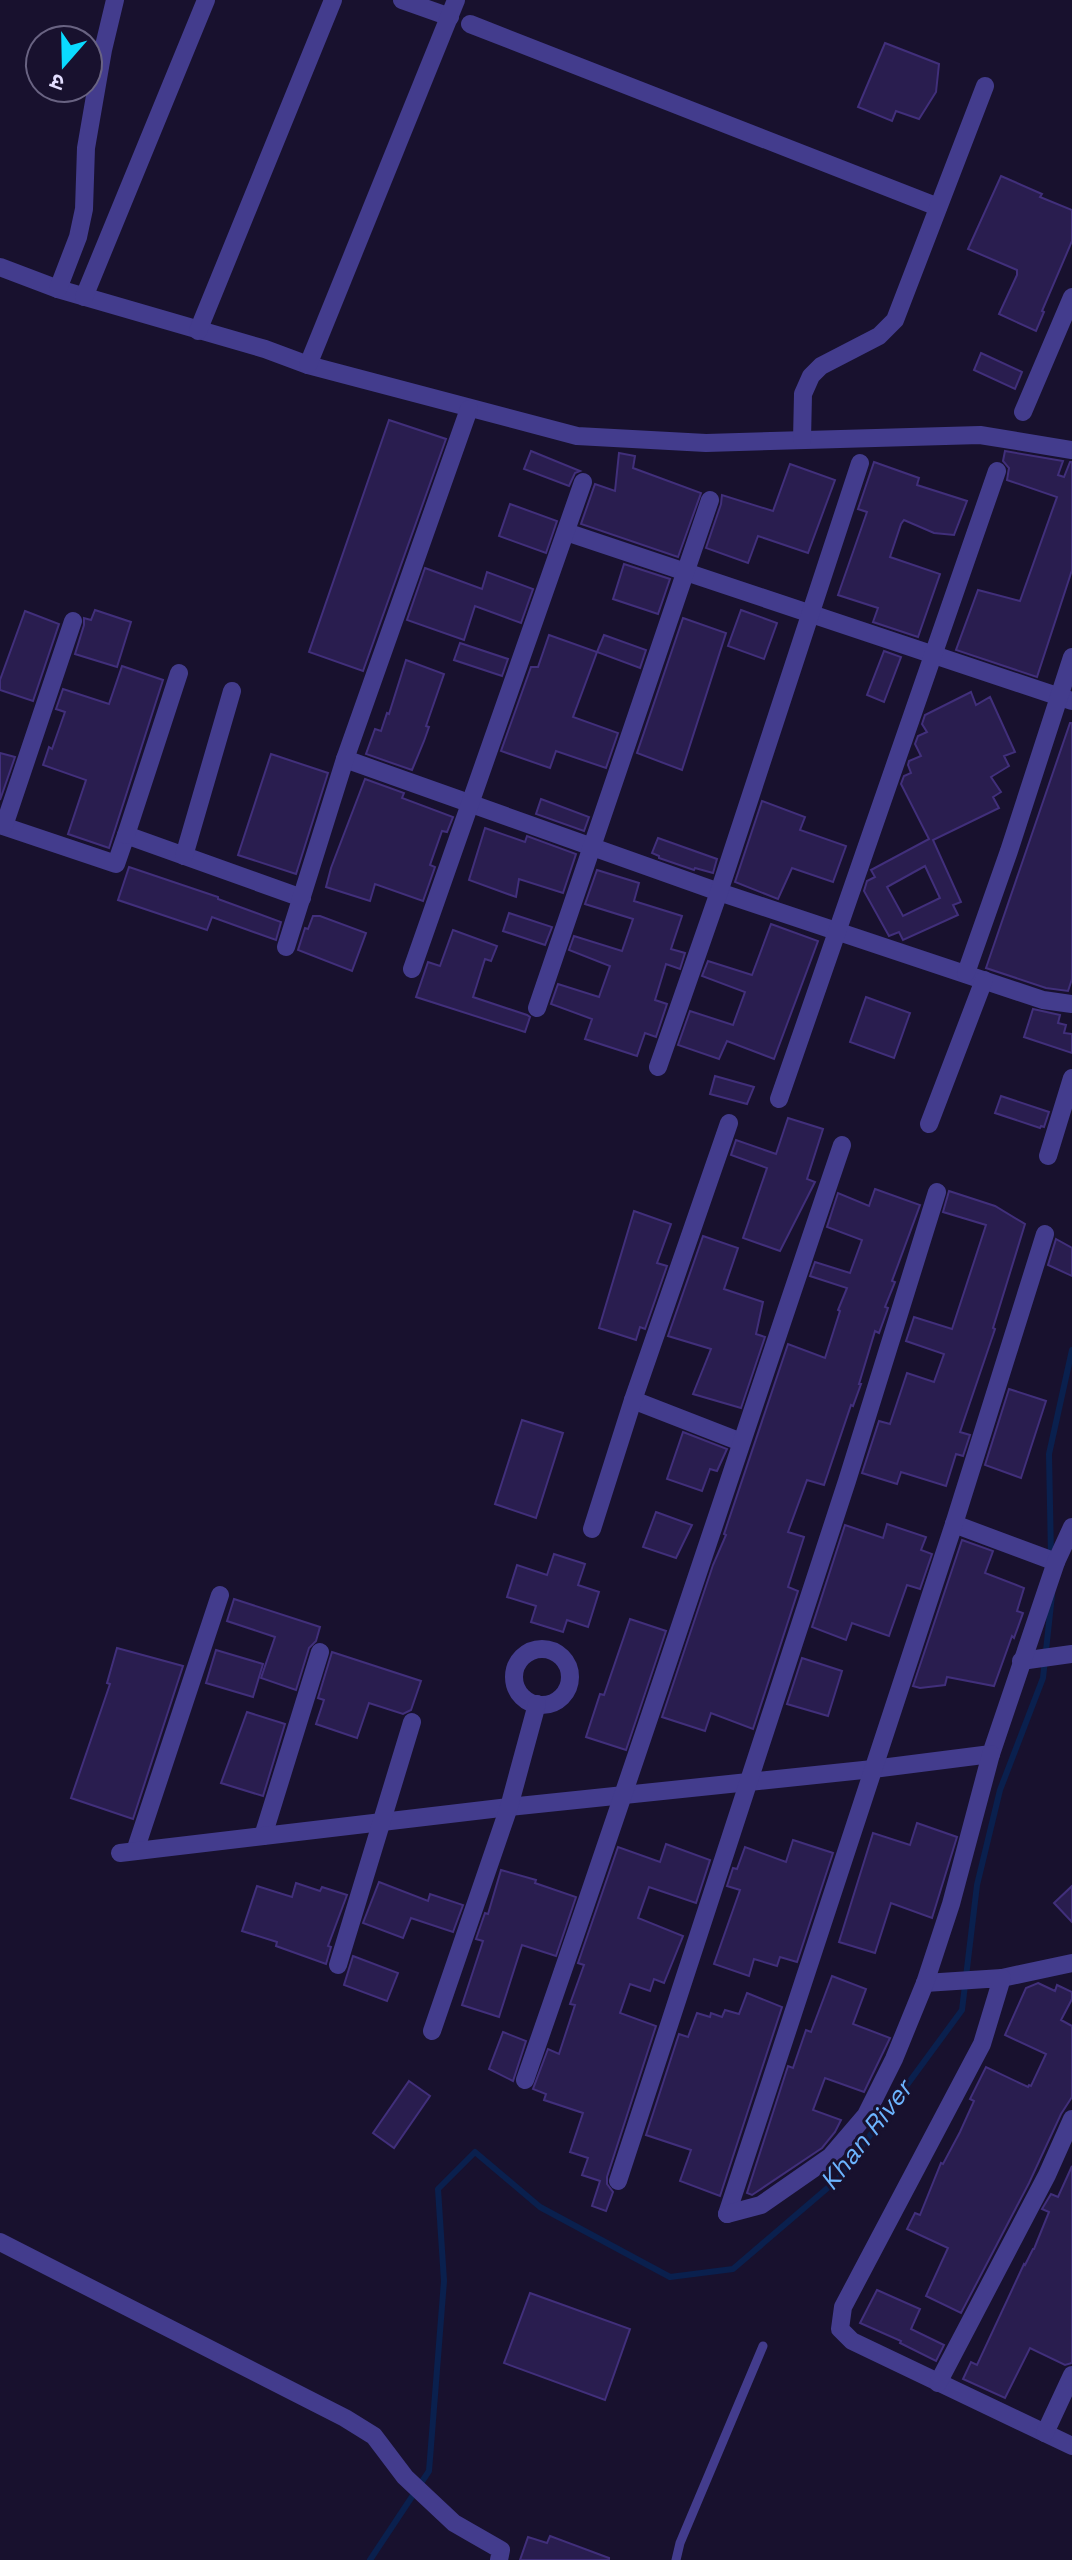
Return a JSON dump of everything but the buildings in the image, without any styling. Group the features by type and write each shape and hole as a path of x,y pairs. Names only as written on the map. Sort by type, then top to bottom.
{"street":[{"path":"58,289 78,237 84,209 86,148 115,0"},
{"path":"84,297 206,0"},
{"path":"198,331 333,0"},
{"path":"308,365 453,8 402,0"},
{"path":"470,24 938,207"},
{"path":"802,440 803,394 811,376 821,366 879,336 895,320 985,86"},
{"path":"0,267 58,289 265,349 308,365 577,436 706,443 980,435 1072,450"},
{"path":"1023,412 1072,297"},
{"path":"286,947 345,759 469,409"},
{"path":"658,1067 860,463"},
{"path":"779,1099 997,471"},
{"path":"412,969 583,482"},
{"path":"537,1008 710,500"},
{"path":"566,532 1066,699"},
{"path":"73,621 2,825 116,864 179,673"},
{"path":"966,973 1066,699 1072,657"},
{"path":"184,856 232,691"},
{"path":"345,759 719,892 1043,1000 1072,1004"},
{"path":"126,835 302,898"},
{"path":"929,1124 984,980"},
{"path":"1048,1156 1072,1078"},
{"path":"592,1529 729,1123"},
{"path":"525,2080 625,1796 842,1145"},
{"path":"618,2181 847,1481 937,1192"},
{"path":"1045,1234 954,1524 727,2214 761,2205 830,2157 866,2115 894,2059 925,1983 951,1904 991,1754 1056,1562 1072,1527"},
{"path":"633,1400 741,1442"},
{"path":"954,1524 1056,1562"},
{"path":"220,1595 128,1852 991,1754"},
{"path":"263,1836 320,1652"},
{"path":"1021,1661 1072,1654"},
{"path":"432,2031 509,1807 537,1704"},
{"path":"338,1965 412,1722"},
{"path":"925,1983 1002,1978 1072,1963"},
{"path":"1002,1978 982,2044 843,2307 840,2329 852,2341 1072,2446"},
{"path":"938,2383 1047,2175 1072,2119"},
{"path":"0,2242 345,2418 374,2436 405,2477 454,2523 501,2550 499,2560"},
{"path":"1045,2433 1072,2375"}],"lane":[{"path":"676,2560 680,2543 763,2346"}],"waterway":[{"name":"Khan River","path":"1051,1556 1049,1454 1072,1350"},
{"name":"Khan River","path":"370,2560 429,2471 444,2281 438,2189 475,2152 540,2207 670,2277 733,2269 838,2179 962,2010 977,1885 1000,1790 1043,1678 1052,1595"}]}
